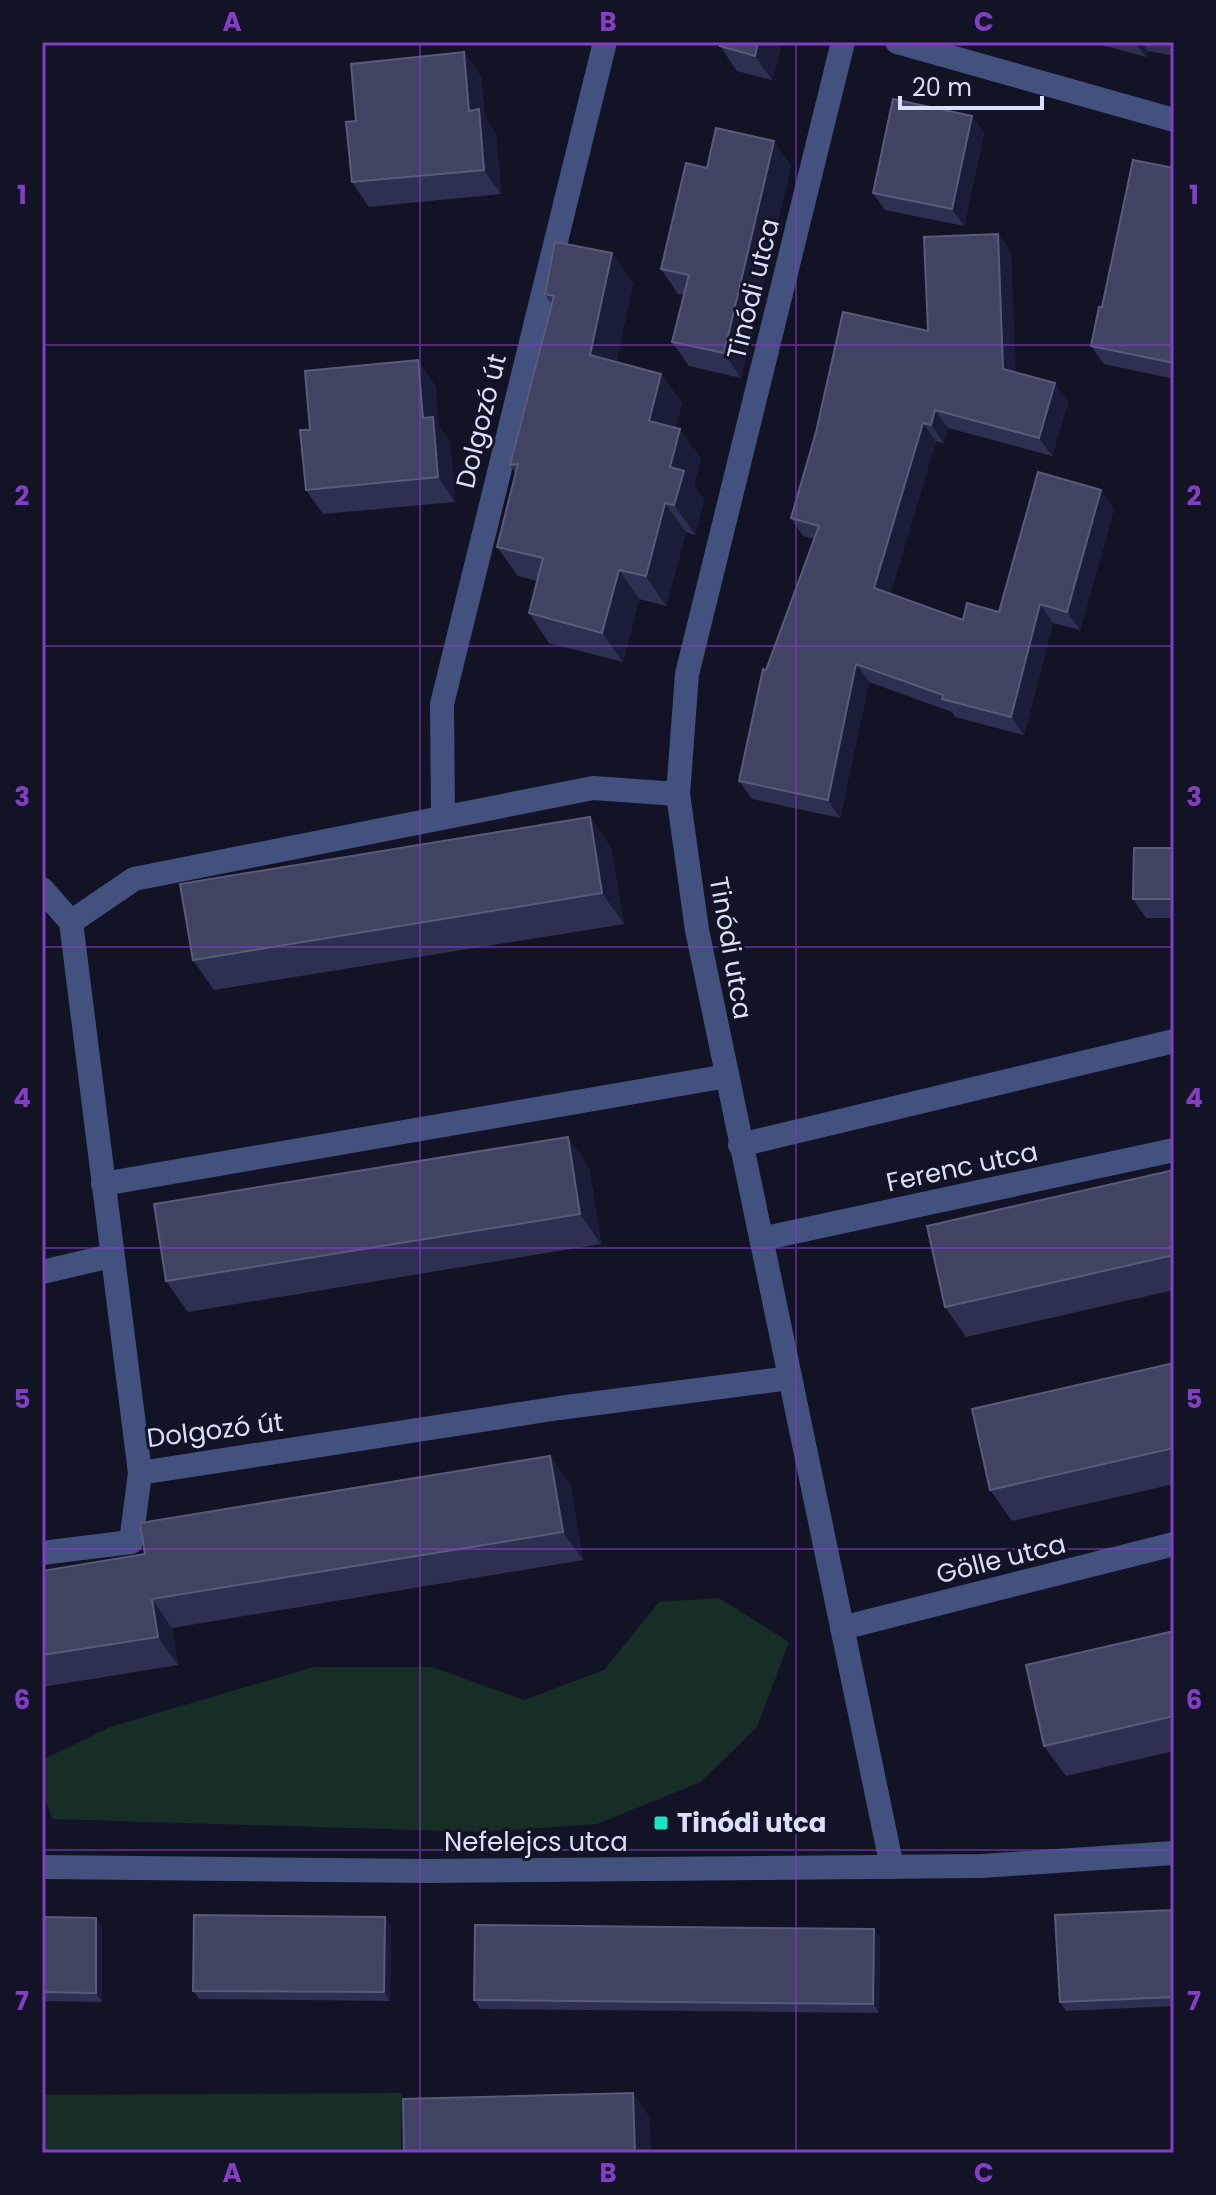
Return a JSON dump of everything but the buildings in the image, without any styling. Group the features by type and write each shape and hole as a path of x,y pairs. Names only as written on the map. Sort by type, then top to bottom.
{"street":[{"name":"Dolgozó út","path":"443,817 442,704 605,42"},
{"name":"Tinódi utca","path":"843,42 687,674 678,794 697,930 892,1867"},
{"path":"897,42 1174,120"},
{"path":"42,889 71,922 134,879 593,788 678,794"},
{"name":"Dolgozó út","path":"71,922 140,1473 559,1408 790,1378"},
{"path":"740,1145 1174,1041"},
{"path":"103,1184 727,1076"},
{"name":"Ferenc utca","path":"761,1239 1174,1150"},
{"path":"42,1272 111,1256"},
{"path":"42,1553 131,1542 140,1473"},
{"name":"Gölle utca","path":"842,1628 1174,1544"},
{"name":"Nefelejcs utca","path":"42,1867 426,1871 982,1866 1174,1853"}],"green space":[{"path":"719,1598 789,1642 757,1727 701,1782 597,1824 483,1832 52,1819 42,1790 42,1760 110,1727 314,1667 432,1667 524,1700 604,1670 659,1602"},
{"path":"402,2093 401,2153 42,2153 42,2095"}],"place":[{"name":"Tinódi utca","path":"661,1823"}]}
